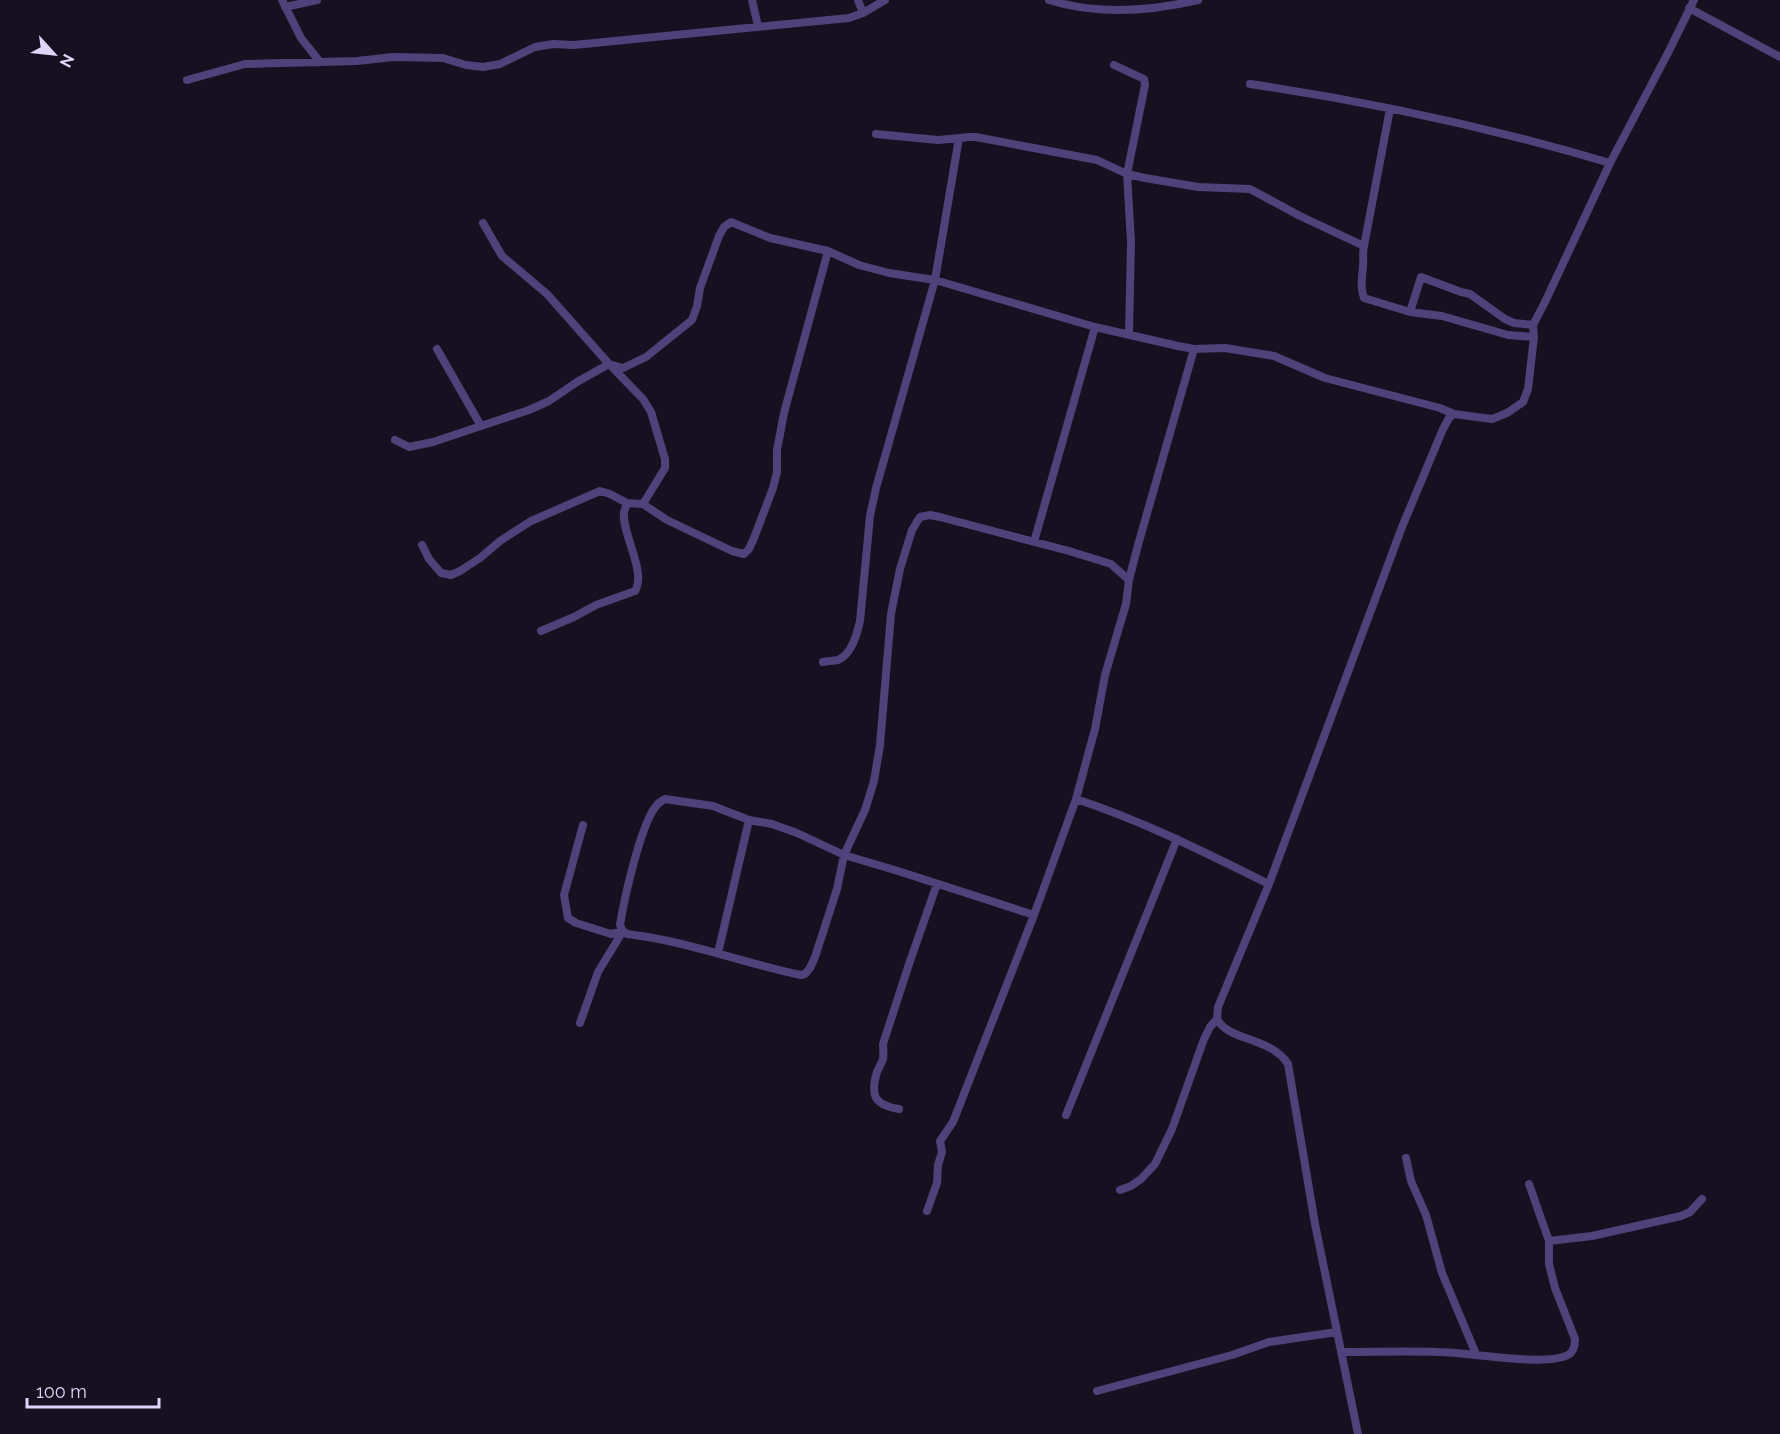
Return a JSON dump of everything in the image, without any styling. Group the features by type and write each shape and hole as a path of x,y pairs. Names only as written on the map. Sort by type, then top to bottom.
{"street":[{"path":"317,0 284,4 302,38 320,62"},
{"path":"752,0 758,26"},
{"path":"858,0 863,14"},
{"path":"187,80 245,64 357,61 393,57 443,58 483,67 500,64 543,45 574,45 849,18 863,14 885,0"},
{"path":"1049,0 1070,6 1101,10 1150,7 1198,0"},
{"path":"396,440 409,447 432,442 529,410 549,401 609,364 623,368 637,362 692,320 700,288 718,236 731,222 770,238 828,251 869,268 935,280 1095,327 1194,349 1225,348 1274,356 1325,378 1440,408 1454,414 1492,419 1507,414 1518,407 1526,396 1534,338 1533,325 1610,163 1694,0"},
{"path":"1689,8 1780,57"},
{"path":"1114,65 1144,79 1145,85 1127,174 1131,242 1129,334"},
{"path":"1250,84 1323,94 1523,138 1610,163"},
{"path":"1390,109 1364,246 1360,286 1364,298 1410,312 1442,316 1508,335 1534,338"},
{"path":"876,134 938,140 976,138 1097,160 1127,174 1198,187 1250,189 1364,246"},
{"path":"823,662 838,660 854,642 857,634 870,516 935,280 959,138"},
{"path":"483,223 502,256 547,294 609,364 644,399 651,412 665,459 665,468 643,504"},
{"path":"422,545 429,559 441,573 451,575 480,558 500,541 531,521 600,491 627,503 643,504 667,520 732,551 744,554 749,549 773,488 777,472 777,450 783,412 828,251"},
{"path":"1410,312 1421,277 1452,290 1470,294 1514,323 1533,325"},
{"path":"1034,542 1095,327"},
{"path":"437,349 481,426"},
{"path":"927,1211 937,1183 942,1152 940,1141 953,1122 1034,915 1076,799 1095,729 1104,675 1126,604 1129,580 1194,349"},
{"path":"1120,1190 1141,1179 1155,1164 1172,1129 1204,1040 1217,1019 1218,1007 1269,884 1402,527 1443,429 1454,414"},
{"path":"541,632 596,604 635,591 637,586 635,560 625,524 624,512 627,503"},
{"path":"1034,915 844,855 772,824 749,820 713,806 665,799 656,805 647,824 633,866 620,925 622,931 627,934 674,942 773,969 801,975 810,968 837,889 844,855 865,810 874,781 880,745 891,614 900,569 912,530 920,517 930,515 1111,564 1129,580"},
{"path":"1076,799 1114,811 1269,884"},
{"path":"718,953 749,820"},
{"path":"583,825 564,894 568,918 576,923 611,934 622,931"},
{"path":"1066,1115 1177,839"},
{"path":"899,1109 885,1107 876,1099 874,1091 883,1058 884,1044 937,885"},
{"path":"580,1023 598,972 622,931"},
{"path":"1217,1019 1225,1029 1272,1048 1283,1055 1288,1064 1315,1224 1358,1434"},
{"path":"1406,1158 1411,1181 1426,1215 1442,1273 1476,1354"},
{"path":"1341,1352 1439,1352 1520,1359 1566,1356 1572,1352 1575,1340 1555,1288 1549,1264 1549,1241 1529,1184"},
{"path":"1549,1241 1592,1236 1681,1216 1690,1212 1702,1199"},
{"path":"1097,1391 1232,1355 1269,1342 1337,1332"}]}
